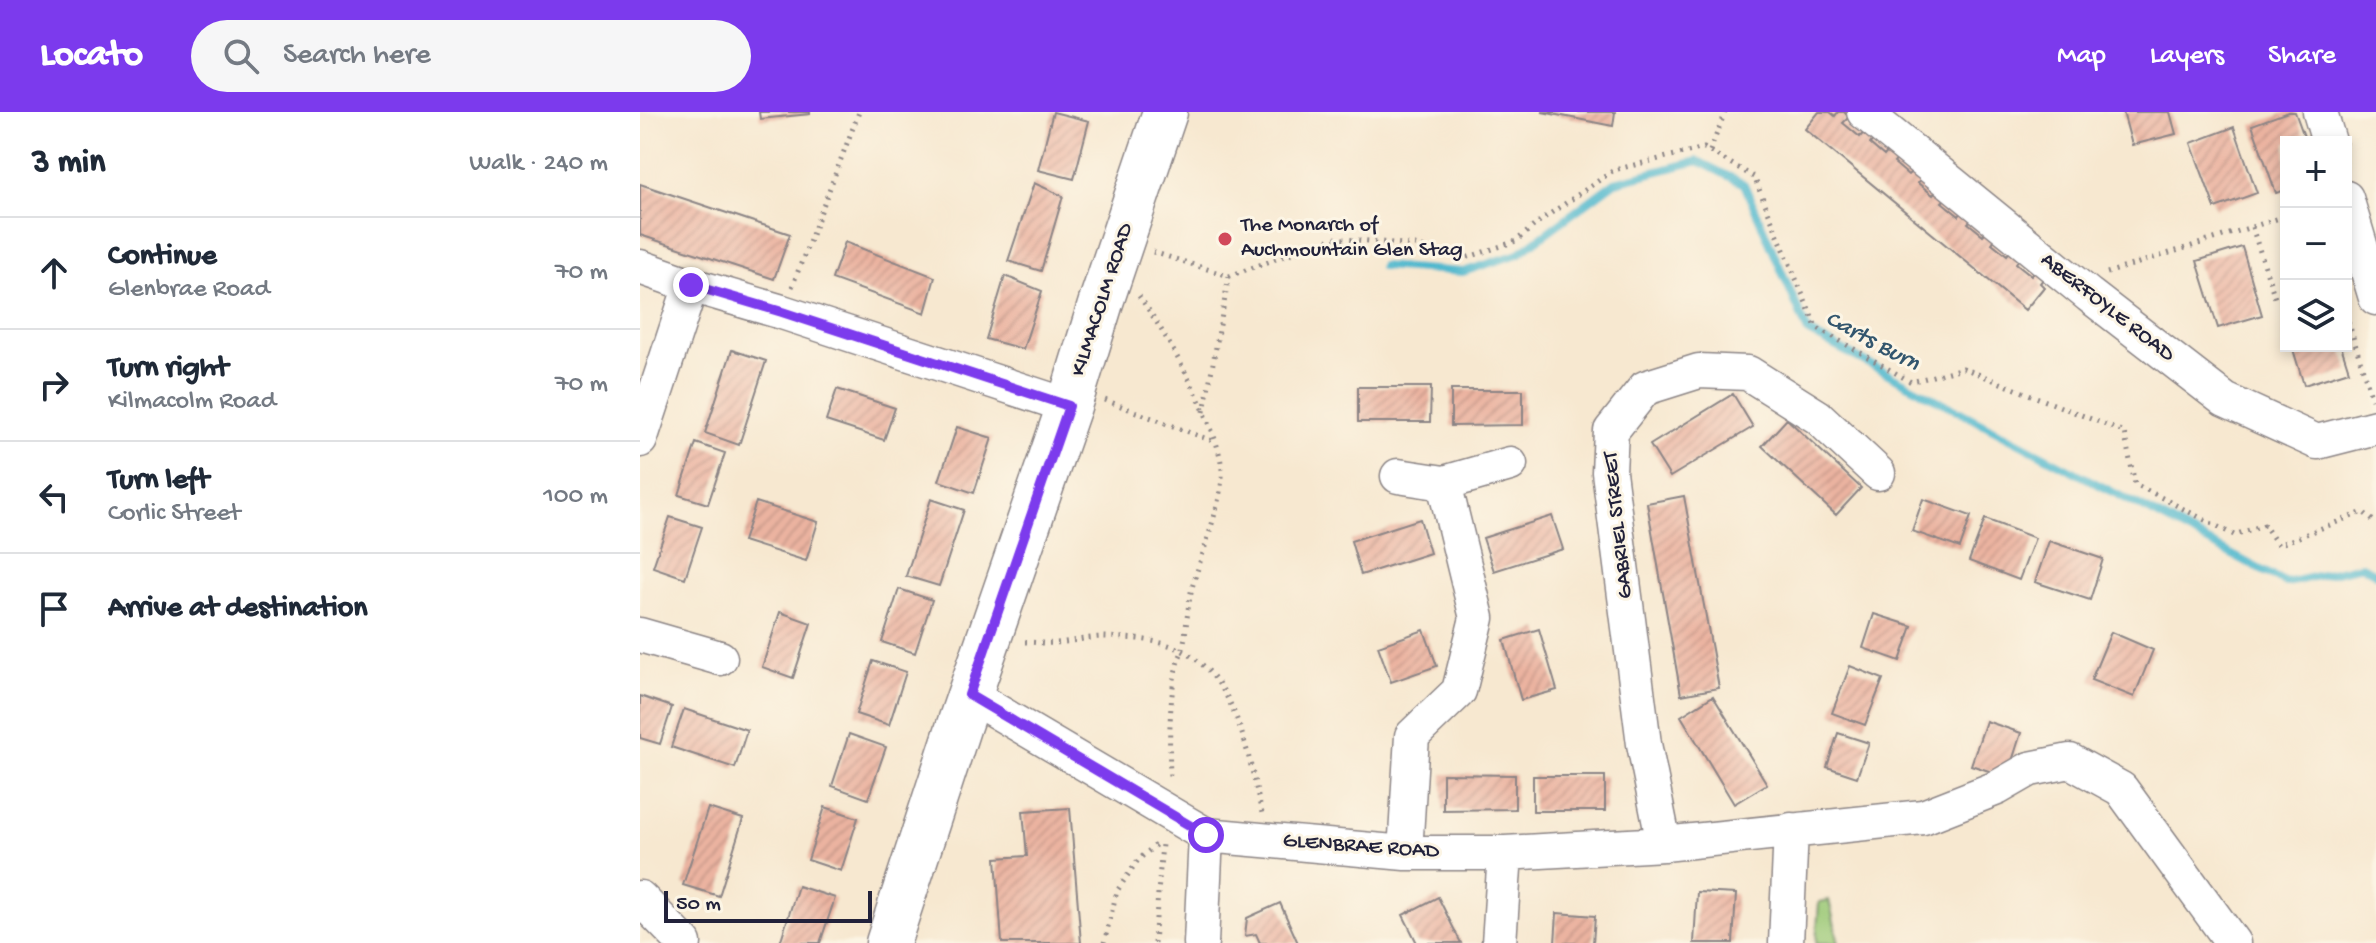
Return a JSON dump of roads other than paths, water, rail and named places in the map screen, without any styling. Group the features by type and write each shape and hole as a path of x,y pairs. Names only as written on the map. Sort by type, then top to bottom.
{"main road":[{"name":"KILMACOLM ROAD","path":"888,943 1165,112"}],"street":[{"name":"ABERFOYLE ROAD","path":"1864,112 2089,295 2225,400 2317,442 2376,427"},
{"path":"2320,112 2327,136"},
{"path":"2349,208 2376,298"},
{"path":"640,267 691,285 1072,397"},
{"path":"640,440 691,285"},
{"name":"GABRIEL STREET","path":"1664,844 1644,744 1609,472 1611,431 1645,388 1699,371 1748,373 1818,417 1878,473"},
{"path":"1398,476 1444,483 1510,464"},
{"path":"1405,853 1412,736 1459,691 1477,618 1444,483"},
{"path":"640,635 720,658"},
{"name":"GLENBRAE ROAD","path":"969,695 1206,835 1405,853 1505,853 1664,844 1923,817 1997,788 2030,769 2070,761 2121,789 2233,943"},
{"path":"1786,943 1791,830"},
{"path":"1201,943 1206,835"},
{"path":"1499,943 1505,853"},
{"path":"640,898 684,943"}],"waterway":[{"name":"Carts Burn","path":"1382,266 1463,272 1518,254 1615,182 1698,161 1744,184 1808,332 2286,583 2362,566 2376,574"}],"place":[{"name":"The Monarch of Auchmountain Glen Stag","path":"1225,239"}]}
